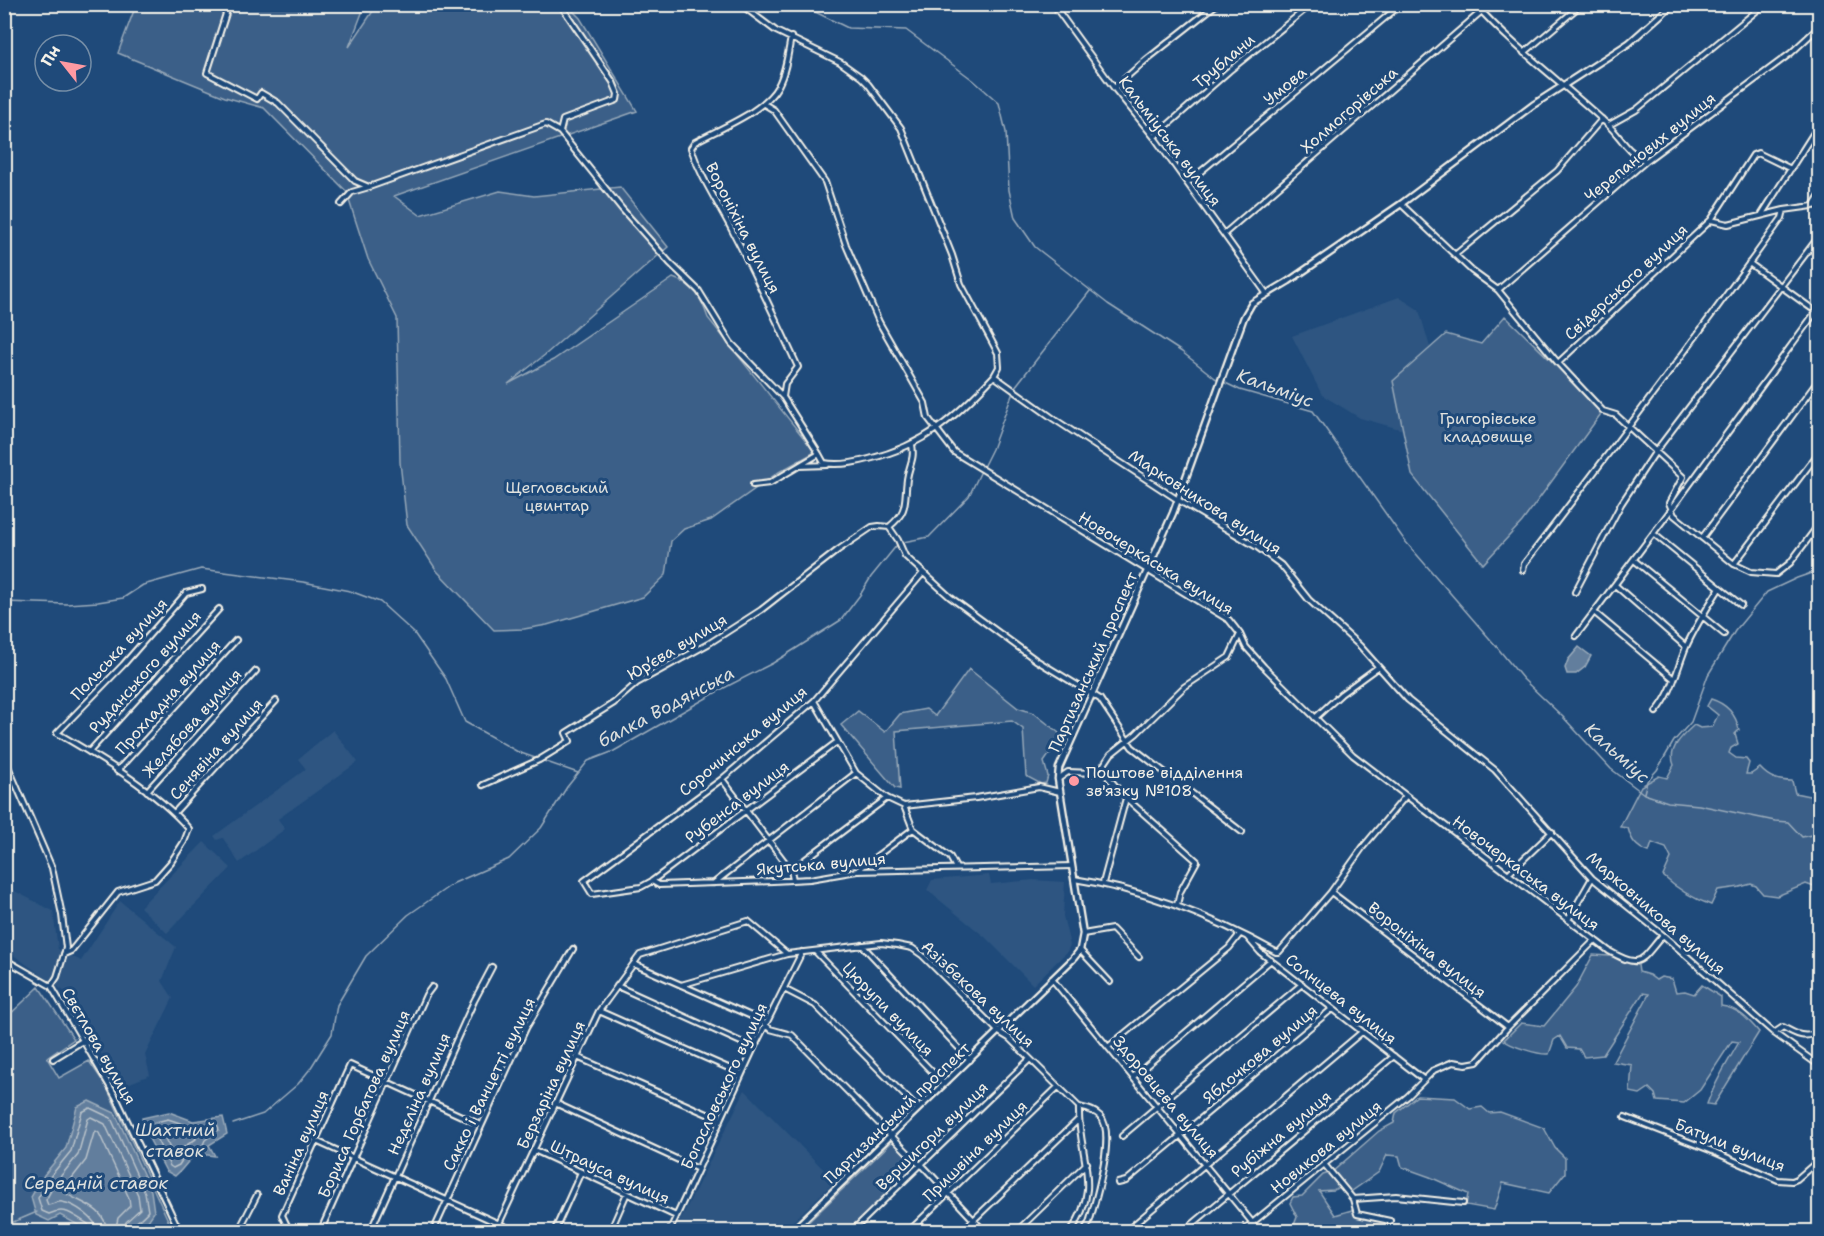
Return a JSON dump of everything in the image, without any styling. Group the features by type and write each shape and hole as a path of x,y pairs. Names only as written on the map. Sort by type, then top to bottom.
{"street":[{"path":"229,4 207,73 257,99 261,93 278,103 355,181 369,187"},
{"path":"560,4 613,82 618,94 617,100 609,104 564,120 560,132"},
{"path":"740,4 776,31 840,62 861,77 901,128 952,255 961,284 998,352 999,367 994,376 960,411 912,445 894,453 834,465 798,466"},
{"path":"1055,7 1062,4"},
{"path":"1114,88 1217,4"},
{"name":"Трублани","path":"1154,137 1229,71 1312,4"},
{"path":"1475,4 1524,53 1609,125 1632,154 1646,161"},
{"name":"Холмогорівська","path":"1224,234 1490,4"},
{"path":"1524,53 1582,4"},
{"name":"Партизанський проспект","path":"791,1232 999,1032 1080,950 1083,934 1058,779 1062,759 1178,500 1222,374 1244,317 1252,303 1401,204 1533,105 1629,42 1673,4"},
{"path":"1609,125 1636,110 1765,4"},
{"name":"Кальміуська вулиця","path":"1055,7 1114,88 1154,137 1266,293"},
{"name":"Умова","path":"1187,183 1398,7"},
{"name":"Черепанових вулиця","path":"1498,290 1646,161 1791,53 1820,26"},
{"name":"Вороніхіна вулиця","path":"783,398 785,384 798,367 726,218 699,173 691,148 694,142 764,104 778,86 787,62 791,37"},
{"name":"Новочеркаська вулиця","path":"764,104 774,110 825,182 846,245 879,322 925,404 928,418 954,452 1230,620 1246,647 1353,755 1609,951 1634,962 1641,961 1663,935"},
{"path":"1456,254 1557,171 1602,119"},
{"path":"1761,215 1820,123"},
{"path":"341,204 352,192 546,124 560,132 622,209 670,263 699,291 731,343 783,398 824,463 834,465"},
{"name":"Свiдерського вулиця","path":"1558,363 1711,220 1755,153 1791,170"},
{"path":"1813,206 1820,195"},
{"path":"1401,204 1472,271 1498,290 1558,363 1603,411 1616,415 1683,477 1669,503 1670,508 1674,514 1734,564 1751,572 1776,574 1790,563 1820,523"},
{"path":"1711,220 1728,224 1784,210 1820,205"},
{"path":"1523,570 1524,564 1630,427 1782,218 1784,210"},
{"path":"1575,592 1621,504 1656,451 1820,235"},
{"path":"1749,263 1811,308"},
{"path":"1576,636 1654,534 1670,508 1679,499 1820,306"},
{"name":"Марковникова вулиця","path":"994,376 1054,419 1178,500 1257,546 1281,565 1310,600 1360,646 1408,700 1495,770 1592,878 1663,935 1774,1033 1820,1066"},
{"path":"1702,538 1820,378"},
{"path":"912,445 914,455 907,479 906,504 898,520 889,527 905,556 950,597 1036,660 1100,699 1132,747 1242,832"},
{"path":"1734,564 1820,451"},
{"path":"753,485 770,483 819,454"},
{"name":"Юр’єва вулиця","path":"483,785 539,760 570,741 566,733 614,703 631,687 708,644 761,610 838,550 872,527 889,527"},
{"path":"1654,534 1741,605"},
{"path":"1634,560 1724,634"},
{"name":"Сорочинська вулиця","path":"584,881 722,779 814,701 923,573"},
{"path":"1615,585 1686,647"},
{"name":"Польська вулиця","path":"89,752 57,733 123,665 186,593 202,589"},
{"path":"1656,712 1674,679 1686,647 1719,589"},
{"name":"Руданського вулиця","path":"89,752 219,609"},
{"path":"1595,613 1674,679"},
{"path":"1058,779 1068,772 1093,773 1101,769 1111,754 1184,687 1229,657 1240,634"},
{"name":"Прохладна вулиця","path":"117,771 236,640"},
{"path":"1316,718 1341,694 1378,667"},
{"name":"Желябова вулиця","path":"147,791 256,671"},
{"name":"Сенявіна вулиця","path":"175,812 276,701"},
{"path":"814,701 856,773 887,798 904,806 976,798 1039,787 1060,792"},
{"name":"Рубенса вулиця","path":"652,881 837,742"},
{"path":"64,954 71,951 118,892 155,880 171,862 184,842 189,829 175,812 89,752"},
{"path":"4,757 52,868 62,915 66,948 57,977 51,986"},
{"path":"1101,769 1126,798 1197,861 1180,892 1177,905"},
{"path":"714,883 856,773"},
{"path":"722,779 791,870 793,880"},
{"path":"1108,1047 1243,934 1279,952 1331,892 1363,847 1405,797"},
{"path":"791,870 887,798"},
{"path":"1103,883 1126,798"},
{"path":"904,806 913,829 950,857 956,868"},
{"path":"857,871 913,829"},
{"path":"1509,874 1552,832"},
{"name":"Якутська вулиця","path":"584,881 592,894 641,887 652,881 659,885 793,880 857,871 1072,866"},
{"path":"1568,920 1592,878"},
{"name":"Солнцева вулиця","path":"1074,879 1103,883 1177,905 1243,934 1260,952 1423,1079"},
{"name":"Вороніхіна вулиця","path":"1331,892 1508,1027"},
{"name":"Берзаріна вулиця","path":"495,1232 599,1011 640,955 748,921 787,954"},
{"path":"1083,934 1112,929 1139,957"},
{"name":"Новикова вулиця","path":"1241,1232 1408,1096 1434,1070 1453,1062 1466,1064 1477,1062 1508,1027 1595,940"},
{"name":"Азізбекова вулиця","path":"681,985 787,954 881,944 897,945 917,951 1079,1107 1092,1110 1102,1117 1106,1127 1105,1164 1089,1223 1083,1232"},
{"path":"862,945 970,1060"},
{"name":"Сакко і Ванцетті вулиця","path":"433,1232 526,1028 573,949"},
{"path":"1080,950 1110,982"},
{"name":"Цюрупи вулиця","path":"815,951 944,1084"},
{"name":"Богословського вулиця","path":"669,1232 754,1048 803,952"},
{"name":"Свєтлова вулиця","path":"4,959 51,986 116,1097 180,1232"},
{"path":"1133,1077 1271,960"},
{"path":"634,964 760,1020 770,1029 792,1035 986,1232"},
{"name":"Недєліна вулиця","path":"370,1232 492,967"},
{"name":"Здоровцева вулиця","path":"1052,979 1260,1232"},
{"path":"1122,1136 1302,984"},
{"name":"Бориса Горбатова вулиця","path":"320,1232 426,995 432,987"},
{"path":"617,987 754,1048"},
{"path":"784,989 815,1005 918,1109"},
{"name":"Яблочкова вулиця","path":"1118,1183 1126,1181 1332,1009"},
{"path":"599,1011 742,1074"},
{"path":"1774,1033 1783,1027 1803,1036 1815,1034 1820,1030"},
{"path":"1125,1232 1362,1032"},
{"path":"53,1059 84,1040"},
{"name":"Рубіжна вулиця","path":"1183,1232 1394,1056"},
{"path":"577,1058 721,1120"},
{"name":"Вершигори вулиця","path":"851,1232 1030,1059"},
{"name":"Ваніна вулиця","path":"290,1232 282,1215 350,1065 387,1082"},
{"path":"387,1082 481,1125"},
{"name":"Пришвіна вулиця","path":"908,1232 1058,1087"},
{"path":"555,1103 698,1168"},
{"path":"1070,1232 1084,1207 1087,1163 1078,1120 1079,1107"},
{"name":"Батули вулиця","path":"1625,1117 1710,1150 1778,1180 1797,1179 1820,1159"},
{"path":"961,1232 1078,1120"},
{"path":"316,1140 516,1232"},
{"name":"Штрауса вулиця","path":"534,1150 676,1216"},
{"path":"1016,1232 1087,1163"},
{"path":"1324,1164 1353,1199 1357,1214 1390,1221"},
{"path":"555,1232 581,1172"},
{"path":"609,1232 627,1193"},
{"path":"238,1232 256,1195"},
{"path":"1353,1199 1396,1196 1462,1203"},
{"path":"1813,1232 1820,1225"}],"shaded area":[{"path":"1399,297 1419,310 1430,347 1393,381 1403,430 1360,418 1322,395 1292,336"},
{"path":"333,730 358,762 278,819 285,829 239,863 223,838 217,840 214,836 306,769 298,759"},
{"path":"204,842 231,868 167,933 140,907"},
{"path":"989,875 991,884 1033,880 1065,882 1063,916 1070,945 1067,952 1033,985 985,937 927,890 932,880"},
{"path":"5,886 53,911 58,949 81,961 120,901 176,947 162,981 173,998 145,1055 150,1075 120,1087 65,992 5,949"},
{"path":"745,1090 835,1181 783,1231 675,1231"}],"green space":[{"name":"Щегловський цвинтар","path":"136,5 365,5 349,47 377,5 567,5 580,18 637,111 394,196 420,215 500,191 534,196 620,187 668,247 546,354 508,384 553,360 673,278 686,284 696,293 708,318 815,452 779,472 711,520 684,529 671,541 666,575 643,597 547,625 524,629 494,630 437,571 407,525 400,462 397,318 368,259 346,191 264,108 225,97 118,53"},
{"name":"Григорівське кладовище","path":"1505,316 1603,411 1522,522 1483,564 1412,475 1393,381 1446,334 1481,344"},
{"path":"969,669 1018,708 1034,713 1059,733 1058,742 1044,762 1048,776 1046,783 1041,784 1026,776 1023,729 1012,721 896,731 900,789 895,788 841,725 858,711 885,732 900,714 926,709 935,716"},
{"path":"1711,699 1730,710 1736,719 1739,730 1735,734 1738,744 1731,748 1729,753 1736,758 1746,759 1749,763 1746,774 1751,774 1760,768 1774,778 1792,781 1795,793 1819,798 1819,893 1814,887 1806,884 1777,896 1763,894 1751,884 1718,890 1711,905 1686,893 1663,876 1671,858 1666,848 1652,843 1649,852 1644,850 1635,843 1628,828 1620,827 1641,786 1659,776 1667,778 1674,765 1672,759 1674,748 1681,738 1694,725 1700,728 1712,727 1718,715 1707,706"},
{"path":"1593,955 1610,956 1638,965 1639,972 1656,980 1661,977 1672,979 1676,992 1685,991 1694,994 1702,985 1721,997 1721,1006 1738,1012 1759,1032 1714,1105 1707,1104 1739,1042 1732,1041 1700,1090 1684,1103 1657,1101 1655,1094 1649,1088 1640,1094 1630,1092 1632,1065 1613,1062 1649,994 1643,993 1603,1055 1584,1057 1579,1049 1567,1048 1560,1036 1554,1040 1549,1054 1525,1050 1504,1040 1521,1023 1544,1026 1576,987"},
{"path":"39,987 74,1039 47,1058 59,1078 89,1061 106,1086 173,1231 5,1232 5,1019"},
{"path":"1417,1096 1455,1098 1470,1109 1482,1107 1489,1113 1500,1112 1544,1128 1555,1148 1565,1158 1565,1173 1549,1193 1503,1183 1494,1210 1466,1205 1468,1194 1402,1167 1399,1156 1387,1155 1379,1172 1349,1193 1342,1186 1333,1190 1319,1191 1335,1215 1355,1209 1384,1221 1387,1230 1392,1231 1295,1231 1294,1225 1297,1217 1290,1203 1293,1197 1302,1196 1323,1175 1332,1172 1379,1131 1394,1123 1396,1113"},
{"path":"893,1141 916,1165 848,1231 799,1231"}],"water":[{"path":"1579,647 1591,656 1585,667 1576,674 1567,674 1565,668 1568,660"},
{"name":"Середній ставок","path":"89,1101 115,1113 151,1191 154,1212 148,1221 134,1232 89,1231 60,1215 49,1221 36,1215 31,1197 44,1175 66,1148 77,1107"},
{"name":"Шахтний ставок","path":"169,1112 193,1121 223,1117 227,1134 209,1145 215,1156 199,1155 191,1158 175,1176 166,1171 145,1131 142,1118"}],"waterway":[{"name":"Кальміус","path":"799,4 848,28 906,30 973,80 999,103 1006,132 1009,190 1015,218 1035,247 1108,304 1182,352 1215,378 1240,390 1313,411 1405,541 1523,679 1563,717 1611,769 1644,794 1668,802 1699,805 1788,822 1802,837 1816,834 1820,837"},
{"name":"балка Водянська","path":"983,467 1015,387 1090,291"},
{"name":"балка Водянська","path":"233,1124 263,1114 298,1084 332,1034 337,1005 366,956 408,915 454,883 509,859 541,828 567,787 588,761 614,751 722,689 773,663 841,620 897,545 929,537 969,496 981,471"},
{"path":"4,602 67,604 123,598 143,585 201,569 303,582 350,591 380,602 414,633 446,679 465,722 518,752 578,773"},
{"path":"1644,793 1647,781 1657,770 1674,741 1691,722 1708,675 1735,631 1767,592 1820,570"},
{"name":"Кальміус","path":"1820,847 1816,861 1820,864"},
{"path":"4,1226 37,1212"}],"place":[{"name":"Поштове відділення зв'язку №108","path":"1074,781"}]}
